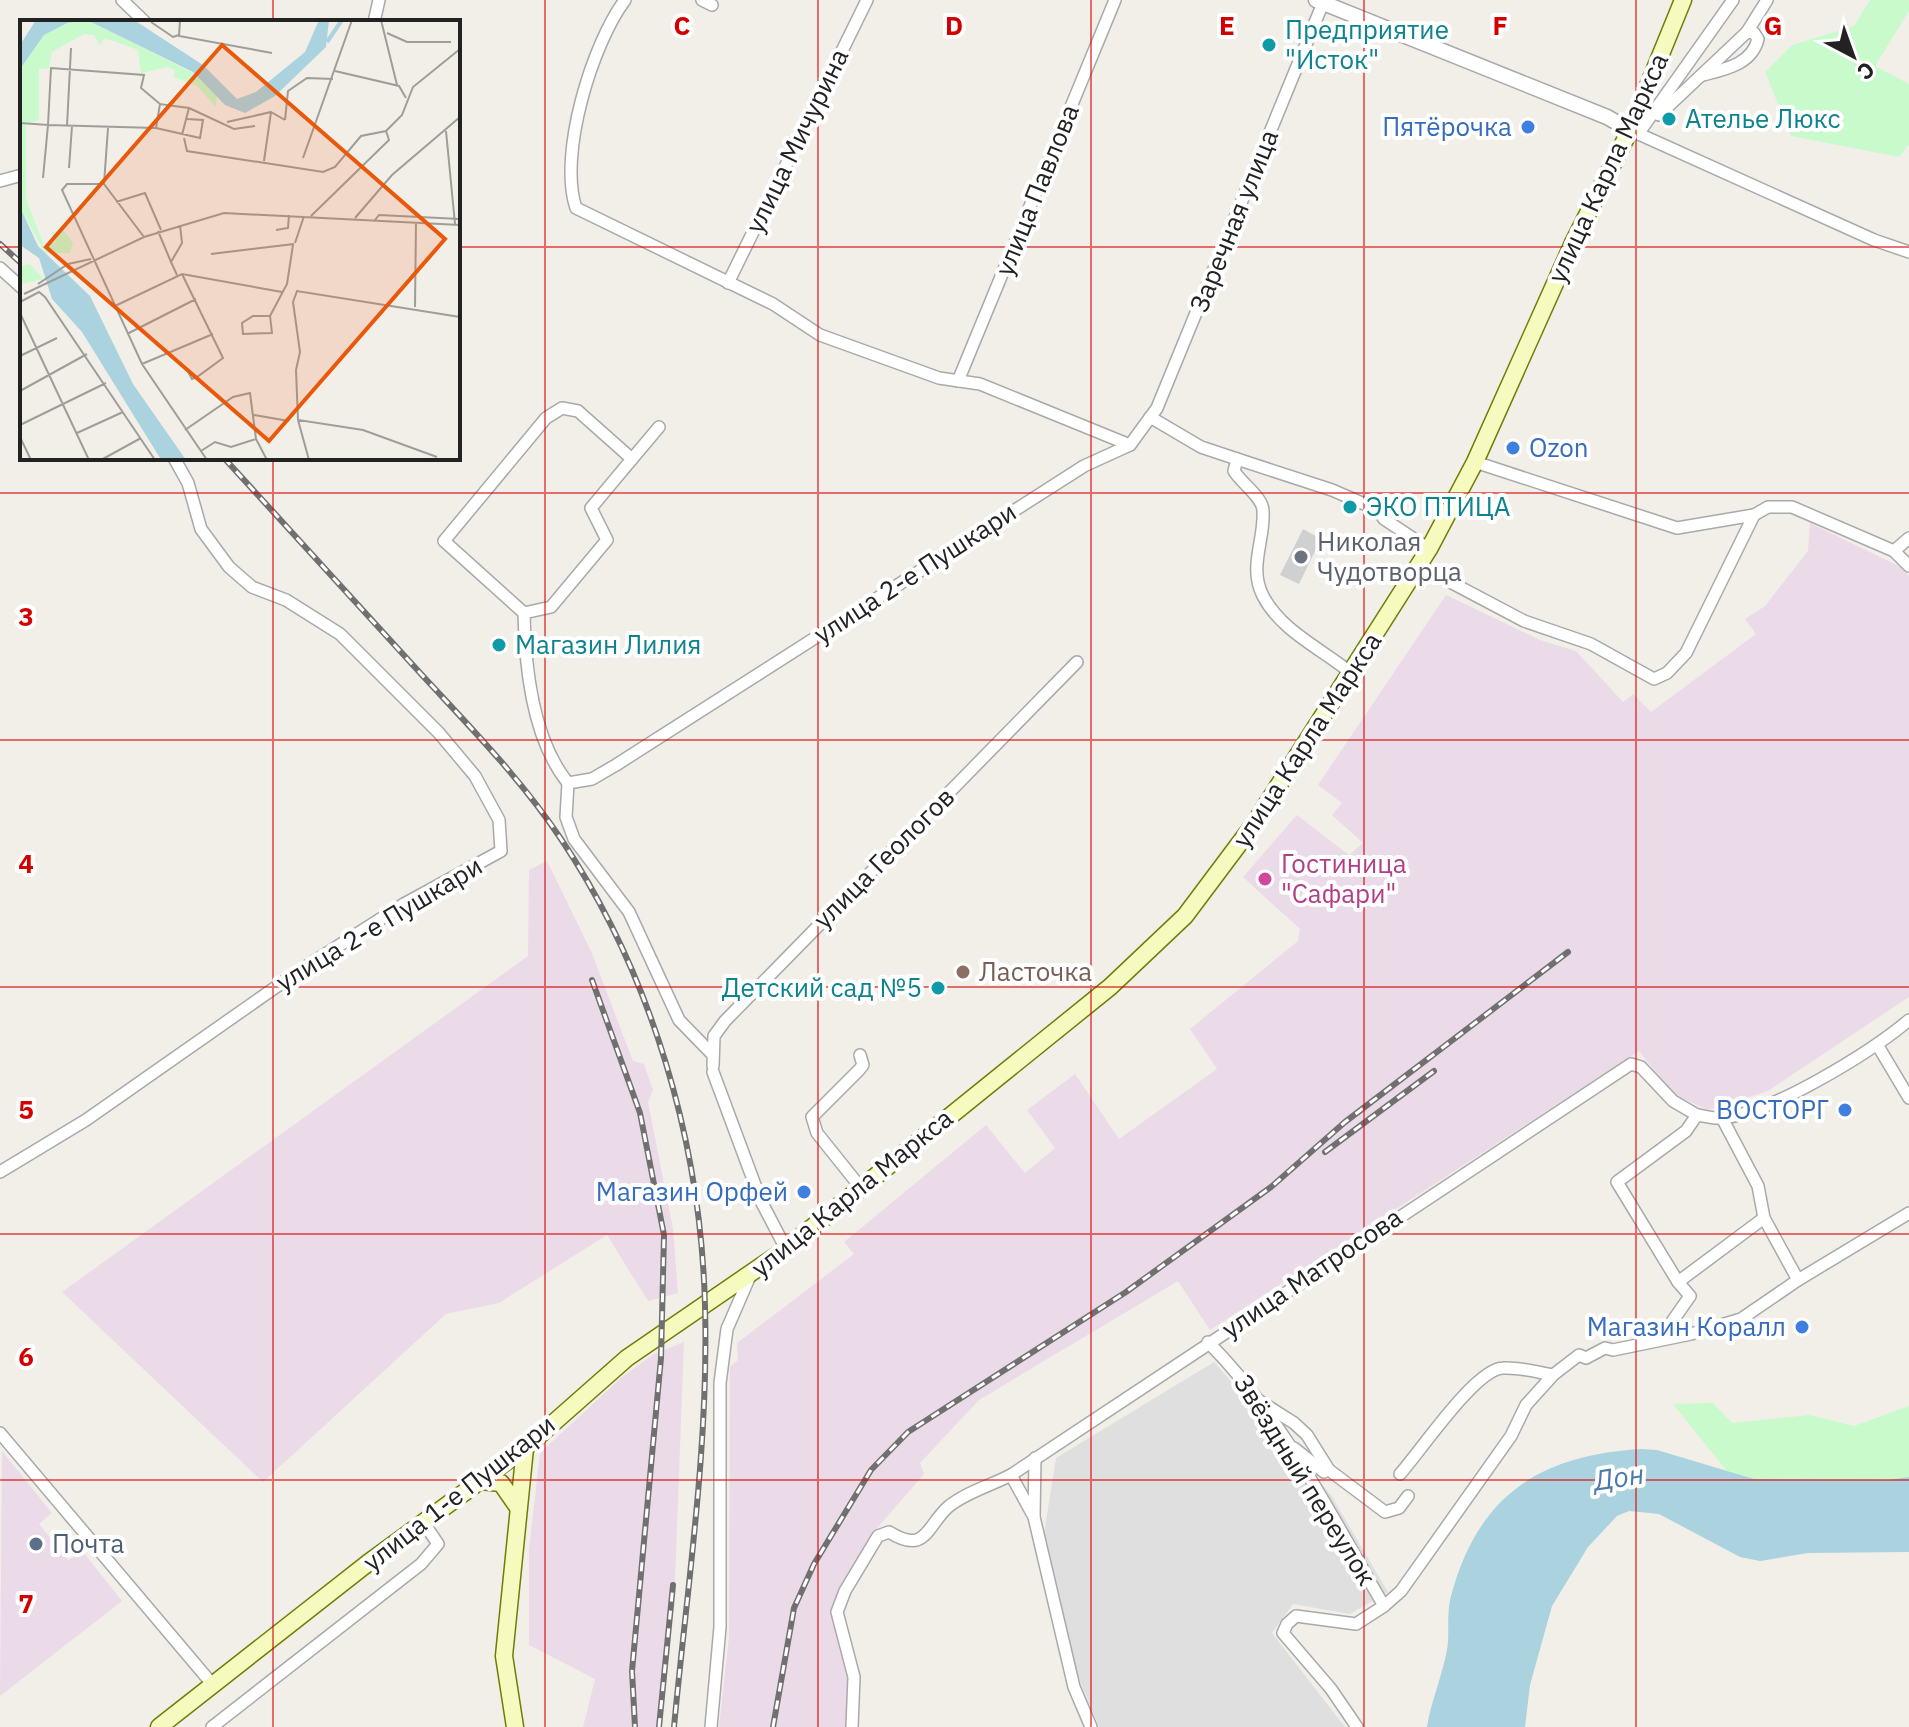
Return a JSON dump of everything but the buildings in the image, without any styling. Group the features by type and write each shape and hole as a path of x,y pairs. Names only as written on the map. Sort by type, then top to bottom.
{"main road":[{"name":"улица Карла Маркса","path":"705,1303 750,1276 786,1249 1110,987 1185,916 1247,834 1420,566 1475,462 1574,241 1646,111 1683,0"},
{"name":"улица 1-е Пушкари","path":"159,1727 525,1448 627,1358 705,1303"},
{"path":"515,1727 504,1656 525,1448"},
{"path":"480,1481 501,1483 517,1506"}],"street":[{"path":"122,0 143,20"},
{"path":"374,20 379,0"},
{"path":"625,0 583,86 572,168 571,195 576,208 773,304 820,335 958,381 980,384 1130,445"},
{"name":"улица Мичурина","path":"728,283 867,0"},
{"name":"улица Павлова","path":"958,381 1115,0"},
{"name":"улица Карла Маркса","path":"1646,111 1733,0"},
{"path":"1646,111 1659,115 1747,32 1767,0"},
{"path":"1320,2 1607,117 1874,240 1909,252"},
{"name":"Заречная улица","path":"1130,445 1157,408 1320,2"},
{"path":"1702,75 1742,62 1756,50 1758,39 1754,33 1747,32"},
{"path":"0,181 20,176"},
{"path":"0,268 20,286"},
{"path":"632,459 578,411 562,408 546,418 444,541 524,613 525,652 543,735 551,762 568,783 566,817 574,839 629,912 679,1020 713,1064 761,1201 786,1249"},
{"path":"1150,417 1201,447 1332,490 1378,510 1384,519 1429,549"},
{"path":"524,613 551,607 607,540 591,508 659,427"},
{"name":"улица 2-е Пушкари","path":"568,783 592,779 616,765 1084,466 1130,445"},
{"path":"1237,459 1234,471 1263,511 1256,553 1261,593 1300,637 1327,653 1351,673"},
{"name":"улица 2-е Пушкари","path":"0,1172 86,1120 296,973 404,904 501,851 499,820 475,776 439,733 340,634 286,600 252,587 229,567 201,529 188,483 175,460"},
{"path":"1475,462 1677,528 1754,515 1768,507 1792,507 1894,551 1909,566"},
{"path":"1420,566 1524,621 1591,644 1654,679 1667,673 1686,653 1754,515"},
{"path":"1894,551 1909,538"},
{"name":"улица Геологов","path":"713,1064 714,1036 725,1021 1077,662"},
{"path":"1660,1339 1690,1296 1678,1282 1617,1182 1686,1131 1697,1115 1722,1118 1763,1106 1878,1046 1909,1020"},
{"path":"1878,1046 1909,1098"},
{"path":"860,1055 863,1065 812,1117 817,1133 861,1188"},
{"name":"улица Матросова","path":"852,1727 854,1677 837,1612 845,1591 878,1536 889,1532 902,1540 918,1540 928,1534 949,1507 1011,1475 1631,1064 1641,1067 1673,1101 1697,1115"},
{"path":"1722,1118 1758,1186 1764,1218 1798,1280"},
{"path":"1384,1606 1401,1591 1511,1436 1526,1405 1553,1375 1579,1355 1586,1358 1605,1348 1613,1350 1741,1319 1798,1280 1909,1213"},
{"path":"1678,1282 1764,1218"},
{"path":"711,1727 720,1627 720,1383 727,1329 750,1276"},
{"name":"Звёздный переулок","path":"1208,1342 1241,1374 1288,1444 1384,1606 1356,1624 1296,1616 1283,1633 1331,1689 1357,1727"},
{"path":"1400,1474 1423,1450 1448,1413 1491,1370 1503,1368 1553,1375"},
{"path":"1258,1400 1282,1412 1307,1435 1333,1474 1385,1512 1399,1508 1408,1496"},
{"path":"0,1433 213,1685"},
{"path":"1288,1444 1324,1472 1333,1474"},
{"path":"1035,1458 1034,1517 1074,1687 1091,1727"},
{"path":"1011,1475 1034,1517"},
{"path":"212,1727 421,1564 438,1544 424,1523"}],"shaded area":[{"path":"1810,523 1903,568 1909,576 1909,997 1768,1091 1708,1110 1673,1094 1639,1051 1210,1330 1178,1281 979,1400 920,1463 924,1474 872,1534 834,1607 838,1645 851,1683 848,1727 719,1727 729,1636 730,1367 738,1360 737,1343 854,1254 844,1242 986,1125 1025,1173 1055,1148 1027,1110 1075,1074 1119,1139 1217,1069 1190,1029 1298,941 1300,929 1243,877 1297,815 1349,855 1363,843 1332,815 1342,803 1318,785 1446,595 1540,640 1576,651 1623,702 1633,694 1651,712 1756,634 1745,619 1765,606 1808,551"},
{"name":"Николая Чудотворца","path":"1303,529 1321,539 1299,584 1280,575"},
{"path":"547,861 591,951 633,1061 644,1064 653,1090 648,1102 673,1229 678,1293 648,1301 607,1235 499,1303 446,1314 263,1482 62,1292 528,956 529,870"},
{"path":"684,1342 675,1580 664,1645 660,1727 583,1727 595,1679 529,1645 529,1549 540,1453 622,1377 654,1354"},
{"path":"1214,1362 1331,1495 1388,1592 1350,1614 1293,1604 1272,1633 1345,1727 1099,1727 1063,1640 1043,1540 1056,1458"},
{"path":"2,1451 52,1513 39,1524 68,1560 83,1552 122,1601 0,1696"}],"green space":[{"path":"1870,0 1909,0 1909,11 1875,66 1909,84 1909,144 1899,157 1791,136 1765,72 1792,45 1854,26"},
{"path":"1713,1403 1732,1423 1809,1415 1854,1426 1909,1406 1909,1477 1888,1480 1753,1479 1726,1470 1673,1404"}],"water":[{"name":"Дон","path":"1641,1449 1657,1450 1754,1479 1888,1480 1909,1477 1909,1552 1808,1553 1760,1561 1740,1557 1659,1514 1629,1511 1617,1516 1588,1547 1552,1606 1530,1685 1525,1727 1427,1727 1447,1650 1451,1596 1478,1531 1496,1507 1518,1487 1572,1460"}],"railway":[{"path":"0,244 20,262"},
{"path":"226,460 477,734 561,839 593,891 621,946 666,1062 694,1183 705,1306 704,1411 674,1727"},
{"path":"773,1727 794,1608 814,1564 871,1470 908,1432 1126,1292 1271,1187 1345,1122 1568,952"},
{"path":"592,980 640,1113 664,1235 661,1358 632,1671 635,1727"},
{"path":"1325,1152 1434,1071"},
{"path":"659,1727 673,1585"}],"place":[{"name":"Предприятие \"Исток\"","path":"1269,45"},
{"name":"Ателье Люкс","path":"1669,119"},
{"name":"Пятёрочка","path":"1528,127"},
{"name":"Ozon","path":"1513,448"},
{"name":"ЭКО ПТИЦА","path":"1350,507"},
{"name":"Николая Чудотворца","path":"1301,557"},
{"name":"Магазин Лилия","path":"499,645"},
{"name":"Гостиница \"Сафари\"","path":"1265,879"},
{"name":"Ласточка","path":"963,972"},
{"name":"Детский сад №5","path":"938,988"},
{"name":"ВОСТОРГ","path":"1845,1110"},
{"name":"Магазин Орфей","path":"804,1192"},
{"name":"Магазин Коралл","path":"1802,1327"},
{"name":"Почта","path":"36,1544"}]}
